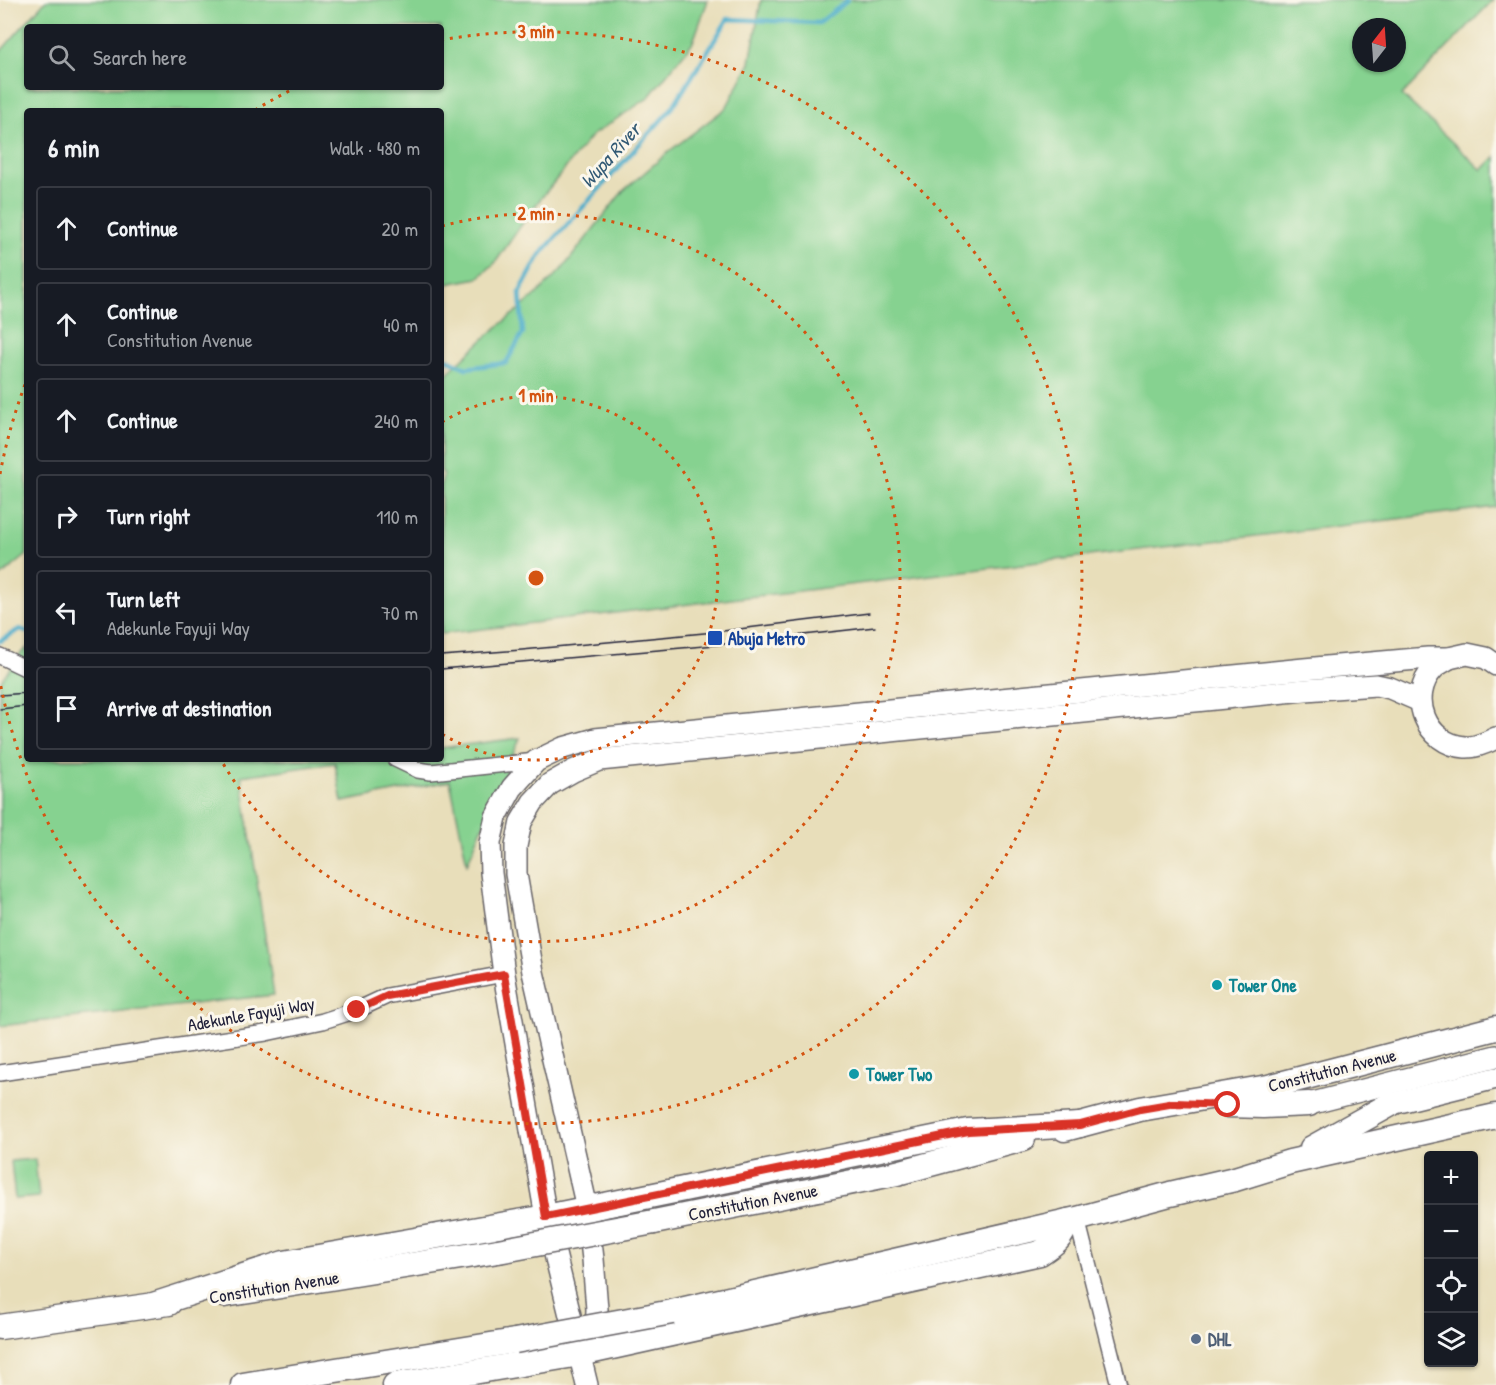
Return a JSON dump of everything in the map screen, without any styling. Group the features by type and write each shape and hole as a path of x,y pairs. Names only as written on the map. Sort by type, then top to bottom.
{"main road":[{"name":"Constitution Avenue","path":"0,1327 246,1292 498,1251 654,1222 897,1173 1140,1109 1268,1087 1489,1030"},
{"path":"1175,1103 1243,1106 1309,1104"},
{"path":"1290,1162 1391,1104"},
{"path":"254,1383 515,1341 672,1312 1072,1220 1235,1179 1290,1162 1496,1116"},
{"path":"153,1305 284,1263 546,1217 968,1131 1080,1125"},
{"path":"395,1385 587,1353 1040,1253 1062,1236 1072,1220"},
{"path":"254,1383 289,1385"}],"street":[{"path":"401,762 418,770 431,772 536,761 563,748 596,739 1467,654 1486,658 1496,665"},
{"path":"0,656 23,667"},
{"path":"1449,657 1434,668 1424,683 1420,701 1424,719 1434,734 1450,744 1467,748 1496,738"},
{"path":"587,1383 587,1353 597,1309 587,1208 533,972 516,874 516,846 521,822 533,802 550,784 599,760 1305,690 1376,685 1390,688 1420,701"},
{"path":"536,761 512,788 496,817 490,843 490,873 504,974 546,1217 587,1353"},
{"name":"Adekunle Fayuji Way","path":"0,1073 266,1033 323,1021 357,1010 387,996 504,974"},
{"name":"Constitution Avenue","path":"1309,1104 1496,1056"},
{"path":"1391,1104 1496,1078"},
{"path":"1072,1220 1119,1385"}],"green space":[{"path":"46,0 708,0 693,42 648,98 591,136 531,211 495,263 478,278 444,284 444,108 24,108 24,557 0,577 0,52 24,25 24,90 444,90 444,24 25,24"},
{"path":"761,0 1493,0 1402,95 1482,170 1496,156 1496,507 444,634 444,376 536,295 563,268 623,191 672,149 726,108 750,63"},
{"path":"24,650 24,762 444,762 444,748 520,738 467,864 450,781 342,802 335,763 241,776 274,995 0,1026 0,682"},
{"path":"35,1159 39,1197 15,1199 11,1161"}],"waterway":[{"name":"Wupa River","path":"444,357 466,368 506,363 523,333 520,292 540,255 672,108 728,19 819,23 846,0"},
{"name":"Wupa River","path":"0,641 20,629 24,631"}],"tram line":[{"path":"444,656 715,632 869,613"},
{"path":"444,669 716,645 875,627"},
{"path":"0,695 24,693"},
{"path":"0,709 24,706"}],"place":[{"name":"Abuja Metro","path":"715,638"},
{"name":"Tower One","path":"1217,985"},
{"name":"Tower Two","path":"854,1074"},
{"name":"DHL","path":"1196,1339"}],"route":[{"path":"357,1010 387,996 504,974 546,1217 968,1131 1080,1125 1140,1109 1175,1103 1228,1105"}]}
